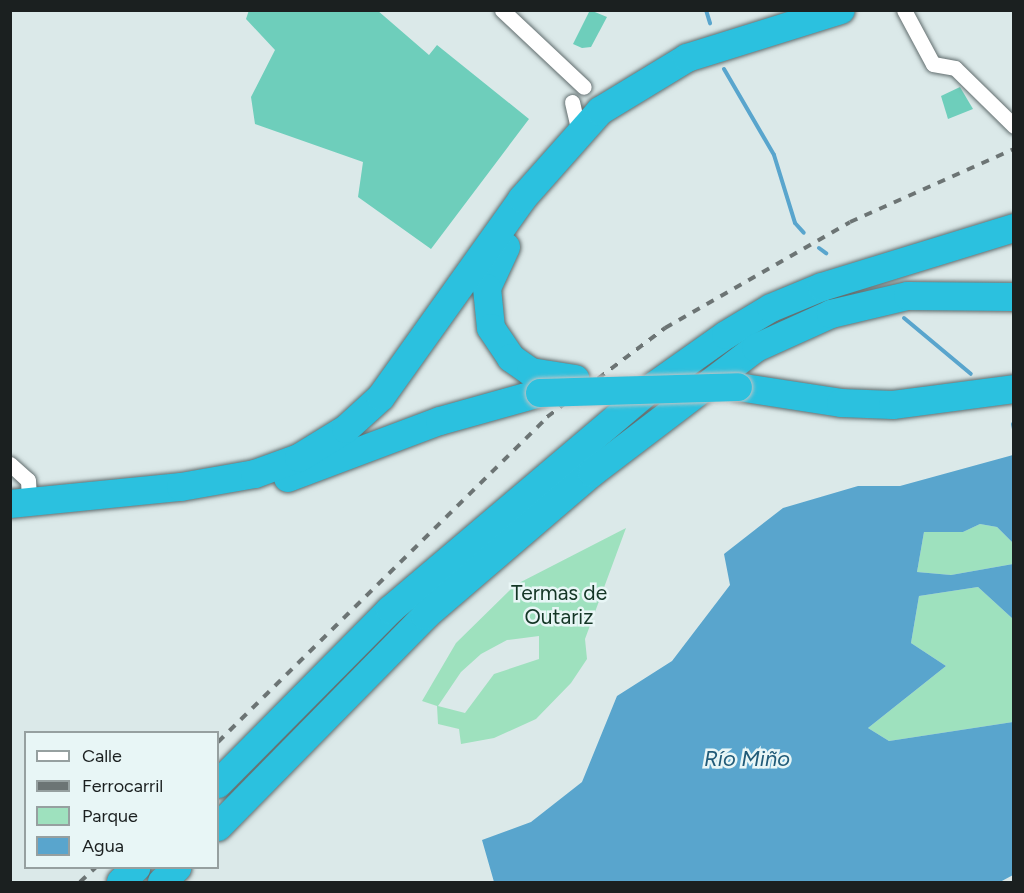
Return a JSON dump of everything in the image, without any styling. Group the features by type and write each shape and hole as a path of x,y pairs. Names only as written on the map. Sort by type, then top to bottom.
{"highway":[{"path":"17,506 181,487 255,474 299,458 345,429 408,365 522,199 619,97 687,58 804,16 841,10"},
{"path":"580,140 508,244 487,299 491,328 511,358 541,376 576,380 738,387 841,403 893,405 1014,389"},
{"path":"219,783 390,610 654,387 726,335 771,308 822,287 1014,228"},
{"path":"219,826 425,616 592,473 756,348 831,314 908,296 1014,297"},
{"path":"17,506 230,494 305,473 440,421 540,393 738,387"},
{"path":"121,882 134,869"},
{"path":"162,882 175,869"}],"street":[{"path":"502,10 584,87"},
{"path":"904,10 933,64 955,68 1014,126"},
{"path":"572,102 580,140"},
{"path":"10,464 28,480 17,506"}],"green space":[{"path":"980,524 997,527 1013,543 1013,564 951,575 917,572 924,532 963,532"},
{"name":"Termas de Outariz","path":"626,528 585,639 587,659 571,683 536,719 494,738 461,744 459,729 438,724 437,706 422,701 456,643 515,585","holes":["539,636 539,659 494,674 465,713 438,706 461,672 481,654 507,640"]},
{"path":"978,587 1013,619 1013,722 889,741 868,728 946,666 911,643 919,596"}],"water":[{"name":"Río Miño","path":"1013,455 1013,543 997,527 980,524 963,532 924,532 917,572 951,575 1013,564 1013,619 978,587 919,596 911,643 946,666 868,728 889,741 1013,722 1013,875 1000,882 494,882 482,840 531,822 582,782 617,696 672,661 730,585 724,554 783,508 858,486 900,486"}],"building":[{"path":"249,10 377,10 429,55 437,45 529,119 431,249 358,197 363,162 255,124 251,97 275,50 246,19"},
{"path":"590,10 607,17 591,47 582,48 573,44"},
{"path":"960,87 973,109 948,119 941,96"}],"waterway":[{"path":"706,10 710,23"},
{"path":"724,69 774,155 795,223 804,233"},
{"path":"819,248 826,253"},
{"path":"904,318 971,374"},
{"path":"1013,424 1014,429"}],"railway":[{"path":"219,741 547,417 665,328 850,222 1014,149"},
{"path":"80,882 94,869"}]}
